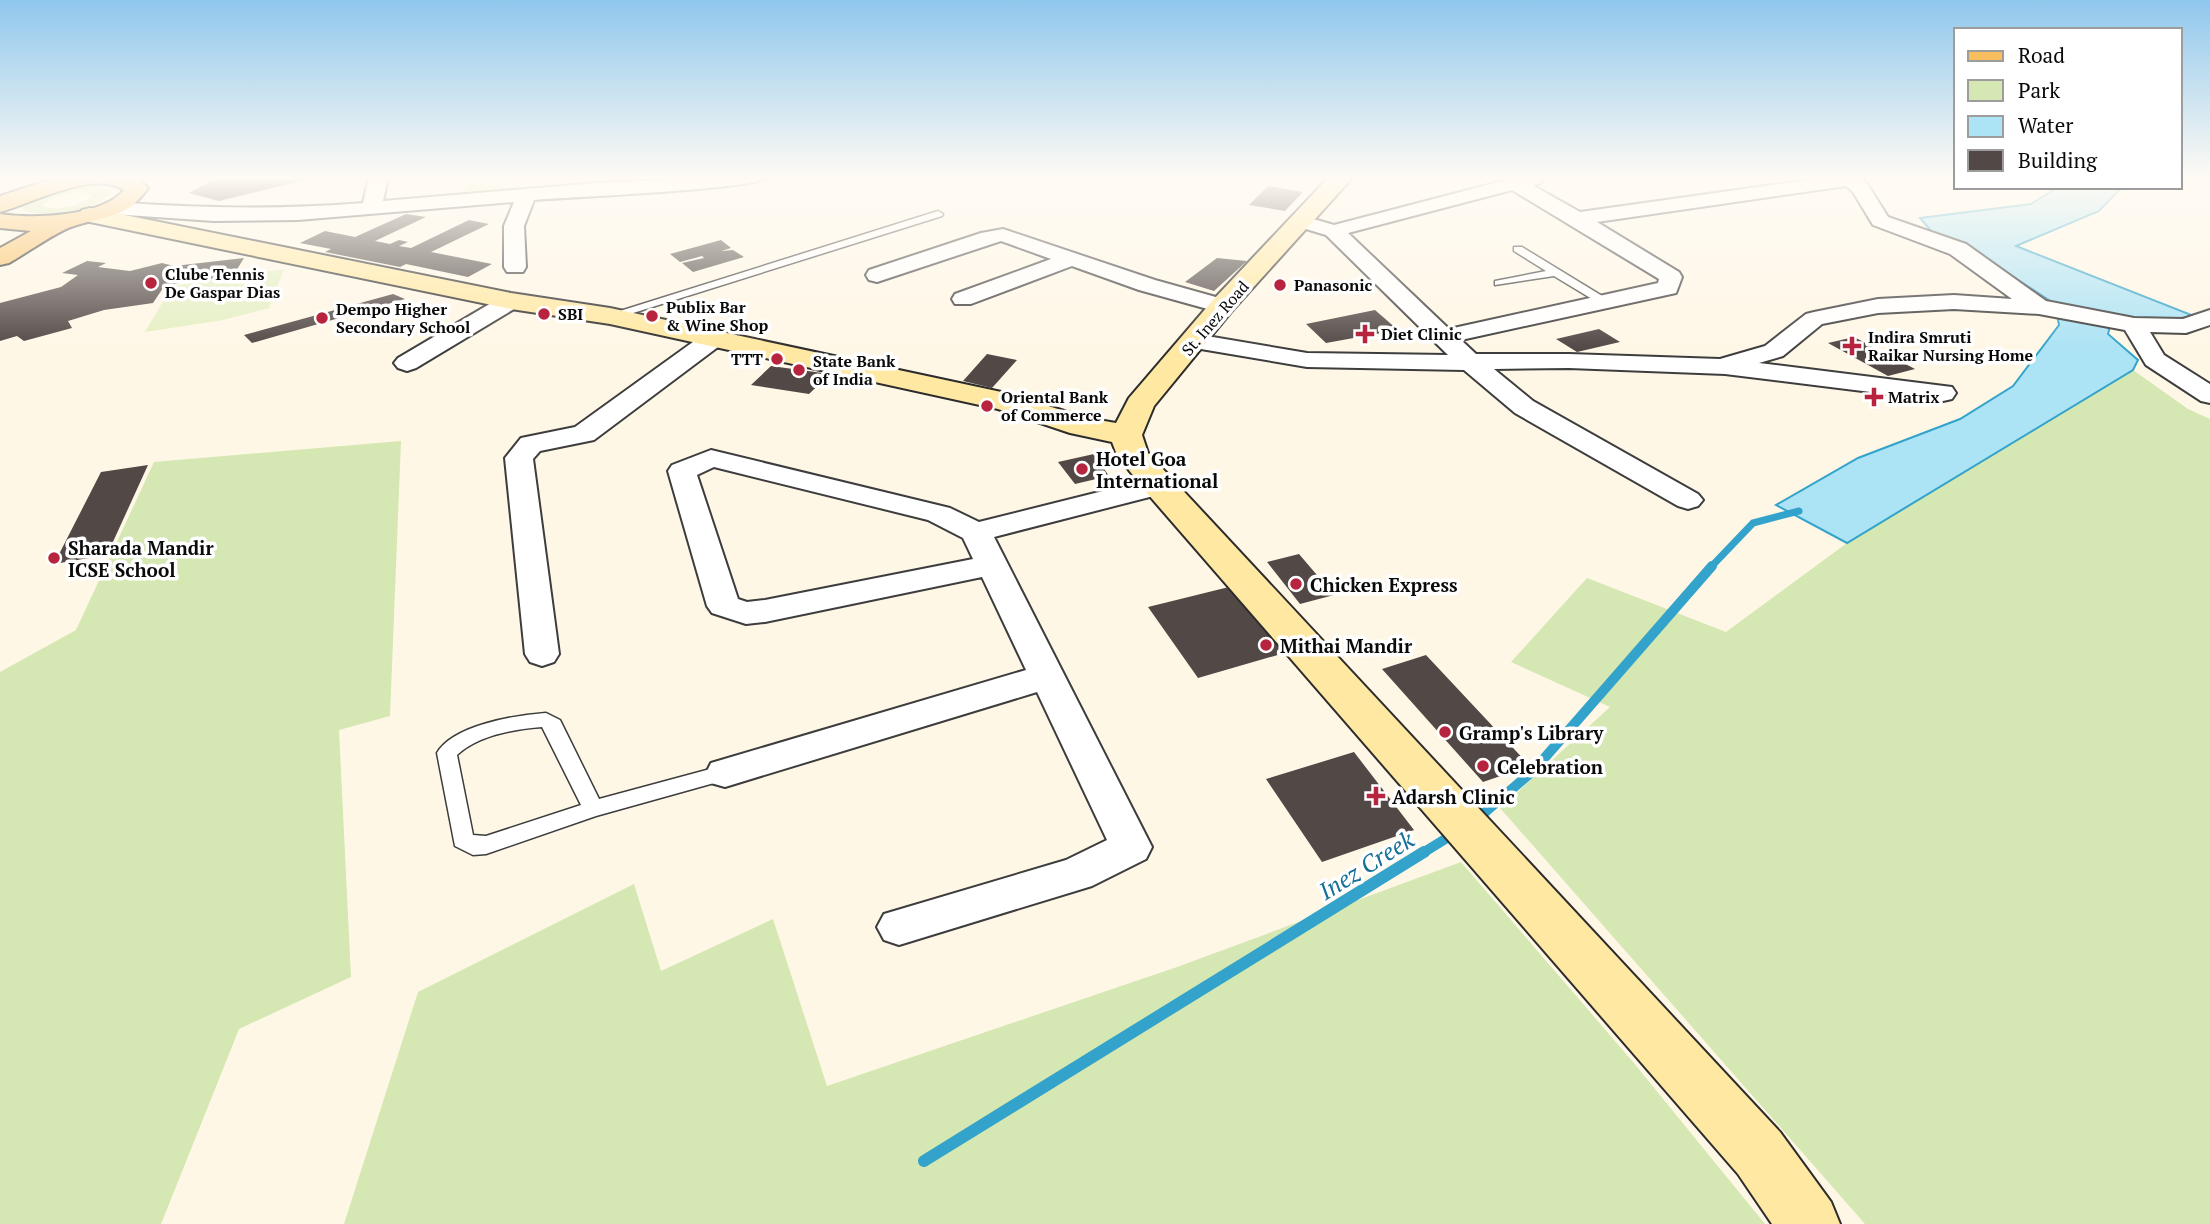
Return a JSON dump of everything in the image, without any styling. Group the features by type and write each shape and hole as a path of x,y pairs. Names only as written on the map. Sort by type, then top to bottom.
{"main road":[{"path":"0,258 49,234"},
{"path":"241,234 513,284 610,316 1006,402 1081,426 1126,435 1133,455 1159,486 1759,1153 1809,1224"},
{"name":"St. Inez Road","path":"1126,435 1140,404 1222,306 1291,234"}],"street":[{"path":"407,363 513,284 514,234"},
{"path":"1336,234 1472,363 1524,407 1688,500"},
{"path":"1444,337 1668,288 1671,277 1602,234"},
{"path":"1917,234 1958,249 2039,307"},
{"path":"877,275 996,235 1003,235 1068,260 1222,306"},
{"path":"963,299 1068,260"},
{"path":"1721,367 1774,351 1814,320 1878,306 1954,302 2039,307 2134,325 2186,326 2210,317"},
{"path":"2134,325 2155,360 2210,395"},
{"path":"542,654 519,458 531,444 584,434 713,340"},
{"path":"1195,341 1307,360 1381,363 1569,361 1721,367 1943,393"},
{"path":"900,927 1077,874 1131,847 976,532 939,514 711,458 682,471 724,607 736,612 765,611 991,565"},
{"path":"976,532 1159,486"},
{"path":"725,773 1048,677"}],"lane":[{"path":"610,316 873,234"},
{"path":"1518,248 1606,302"},
{"path":"1499,283 1556,272"},
{"path":"593,809 552,725 546,720 465,738 452,745 447,753 463,839 473,846 486,845 593,809 725,773"}],"green space":[{"path":"284,269 269,308 223,320 145,332 172,286"},
{"path":"2133,370 2188,409 2210,419 2210,1224 1865,1224 1500,808 1610,707 1511,662 1587,578 1726,632 1866,529"},
{"path":"401,441 390,716 339,730 351,977 239,1029 161,1224 0,1224 0,672 76,630 154,462"},
{"path":"1461,862 1633,1062 1765,1224 344,1224 418,992 634,884 661,971 773,919 827,1086 1177,967"}],"water":[{"path":"1936,234 2044,234 2016,246 2194,316 2155,322 2113,315 2108,334 2138,360 2133,370 1847,543 1776,505 1858,458 1960,419 2013,386 2059,325 2055,304 1972,250"}],"building":[{"path":"318,234 355,237 361,234 390,234 375,241 390,244 399,240 408,242 399,246 411,248 440,234 468,234 431,252 492,264 468,277 406,264 400,267 325,252 331,249 300,243"},
{"path":"721,240 731,248 721,251 733,250 744,257 693,272 682,263 704,258 702,256 680,262 670,254"},
{"path":"244,258 233,276 165,285 153,303 104,310 68,321 72,328 24,341 17,336 0,341 0,303 61,287 78,275 62,273 87,261 106,263 98,267 130,271 162,263 174,266"},
{"path":"1217,258 1247,261 1214,291 1185,282"},
{"path":"393,294 405,299 252,343 244,335"},
{"path":"1375,310 1398,330 1326,343 1306,324"},
{"path":"1599,329 1620,342 1577,352 1556,339"},
{"path":"1854,337 1915,369 1888,376 1828,343"},
{"path":"987,354 1017,360 992,388 963,381"},
{"path":"771,366 830,374 809,394 751,385"},
{"path":"1094,454 1109,476 1075,484 1058,462"},
{"path":"148,465 107,555 54,564 101,472"},
{"path":"1299,554 1334,595 1300,604 1267,562"},
{"path":"1233,586 1288,652 1198,678 1148,607"},
{"path":"1426,655 1530,766 1483,782 1382,669"},
{"path":"1354,752 1414,830 1322,862 1266,779"}],"waterway":[{"name":"Inez Creek","path":"1710,568 1753,523 1799,511"},
{"name":"Inez Creek","path":"1476,820 1534,770 1712,566"},
{"name":"Inez Creek","path":"1421,854 1455,833"},
{"name":"Inez Creek","path":"924,1161 1424,852"}],"place":[{"name":"Clube Tennis De Gaspar Dias","path":"151,283"},
{"name":"Panasonic","path":"1280,285"},
{"name":"SBI","path":"544,314"},
{"name":"Publix Bar & Wine Shop","path":"652,316"},
{"name":"Dempo Higher Secondary School","path":"322,318"},
{"name":"Diet Clinic","path":"1365,334"},
{"name":"Indira Smruti Raikar Nursing Home","path":"1852,346"},
{"name":"TTT","path":"777,359"},
{"name":"State Bank of India","path":"799,370"},
{"name":"Matrix","path":"1874,397"},
{"name":"Oriental Bank of Commerce","path":"987,406"},
{"name":"Hotel Goa International","path":"1082,469"},
{"name":"Sharada Mandir ICSE School","path":"54,558"},
{"name":"Chicken Express","path":"1296,584"},
{"name":"Mithai Mandir","path":"1266,645"},
{"name":"Gramp's Library","path":"1445,732"},
{"name":"Celebration","path":"1483,766"},
{"name":"Adarsh Clinic","path":"1376,796"}]}
